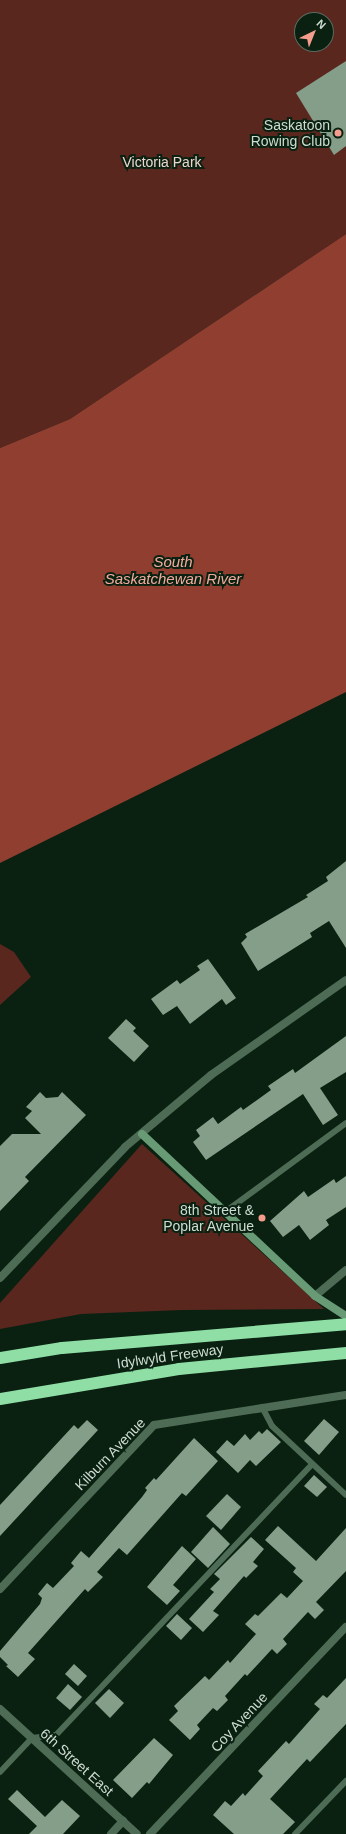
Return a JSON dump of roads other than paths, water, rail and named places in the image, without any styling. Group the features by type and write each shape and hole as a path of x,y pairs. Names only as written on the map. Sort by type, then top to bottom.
{"highway":[{"name":"Idylwyld Freeway","path":"0,1358 62,1348 346,1324"},
{"name":"Idylwyld Freeway","path":"0,1399 179,1369 346,1353"}],"street":[{"path":"0,1278 125,1147 211,1075 346,980"},
{"path":"142,1134 315,1296 346,1316"},
{"path":"315,1296 346,1270"},
{"name":"Kilburn Avenue","path":"0,1589 154,1425 346,1395"},
{"name":"Coy Avenue","path":"150,1834 346,1627"},
{"name":"6th Street East","path":"0,1709 137,1834"},
{"path":"110,1834 123,1821"}],"lane":[{"path":"225,1212 346,1123"},
{"path":"262,1407 272,1426 346,1495"},
{"path":"0,1772 32,1738 56,1735 312,1464"},
{"path":"295,1834 346,1781"}],"water":[{"name":"South Saskatchewan River","path":"346,234 346,692 0,863 0,448 70,419"}],"place":[{"name":"Saskatoon Rowing Club","path":"338,133"},
{"name":"8th Street & Poplar Avenue","path":"262,1218"}],"park label":[{"name":"Victoria Park","path":"162,162"}]}
